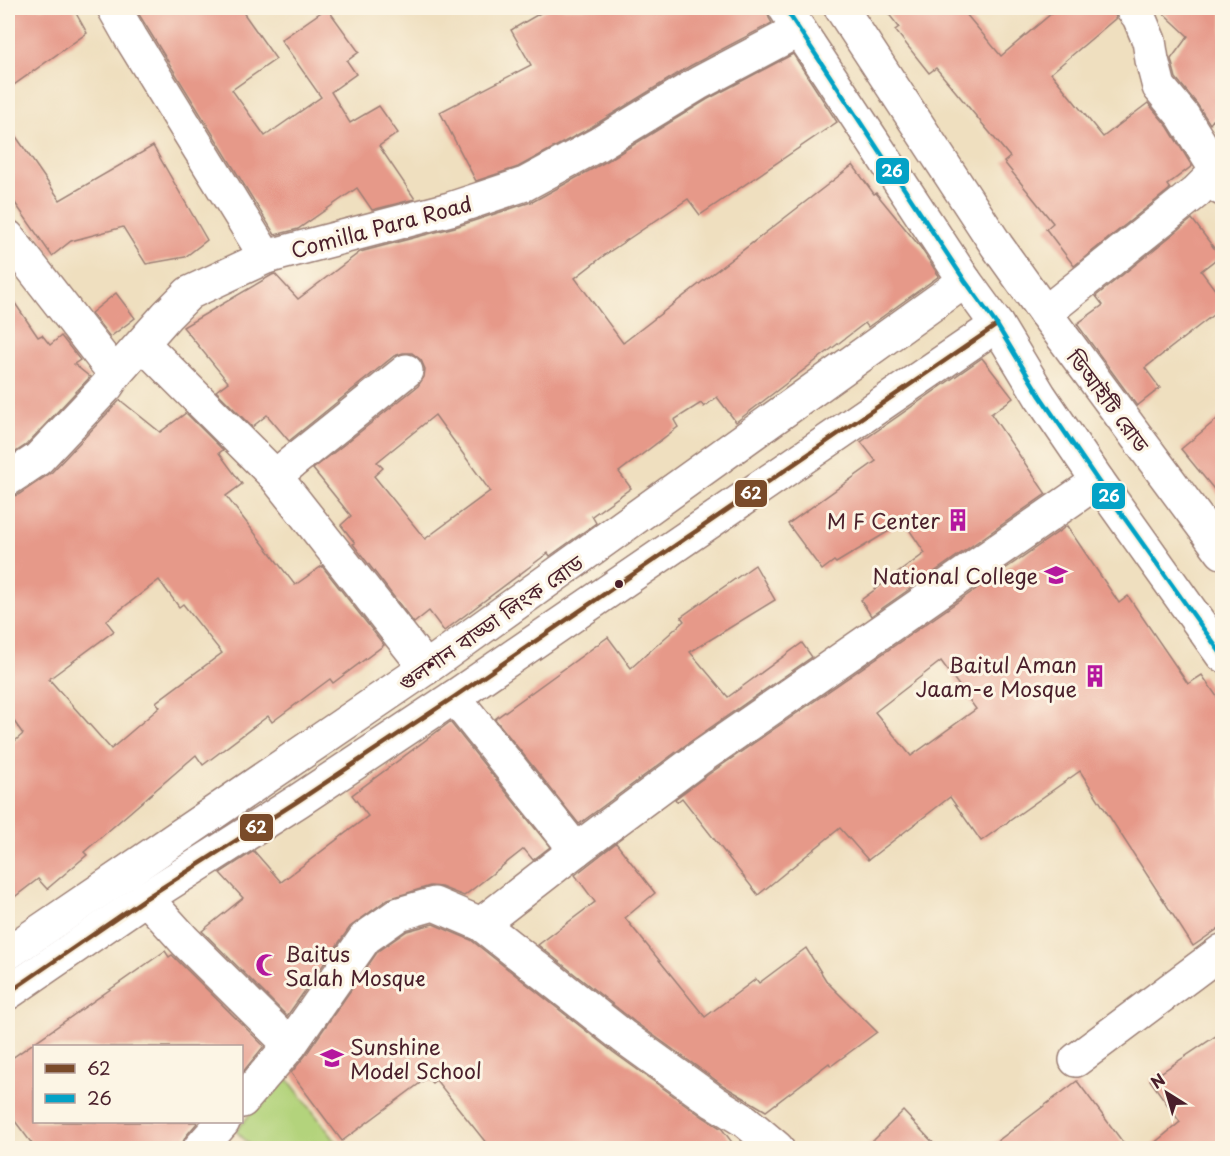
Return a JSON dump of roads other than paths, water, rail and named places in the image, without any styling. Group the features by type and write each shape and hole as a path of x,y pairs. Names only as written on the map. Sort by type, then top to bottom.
{"street":[{"path":"114,8 266,257"},
{"name":"ডিআইটি রোড","path":"841,8 997,246 1222,552"},
{"path":"1045,314 1221,174 1183,116 1159,87 1149,41 1139,17 1132,8"},
{"path":"792,19 965,281 997,325 1040,396 1222,655"},
{"name":"Comilla Para Road","path":"8,479 38,459 107,386 167,315 189,293 266,257 450,209 525,184 593,147 699,83 792,19"},
{"path":"8,237 115,374"},
{"name":"গুলশান বাড্ডা লিংক রোড","path":"8,953 426,668 965,281"},
{"name":"গুলশান বাড্ডা লিংক রোড","path":"8,993 147,898 454,697 997,325"},
{"path":"143,344 275,476 426,668"},
{"path":"275,476 406,371"},
{"path":"481,924 698,759 1098,481"},
{"path":"454,697 576,850"},
{"path":"147,898 185,941 290,1045"},
{"path":"243,1100 290,1045 365,938 399,914 434,904 481,924 624,1036 714,1102 744,1121 777,1149"},
{"path":"1076,1060 1222,951"},
{"path":"200,1149 222,1123"}],"place":[{"name":"M F Center","path":"958,520"},
{"name":"National College","path":"1056,575"},
{"name":"Baitul Aman Jaam-e Mosque","path":"1095,676"},
{"name":"Baitus Salah Mosque","path":"267,965"},
{"name":"Sunshine Model School","path":"332,1058"}]}
